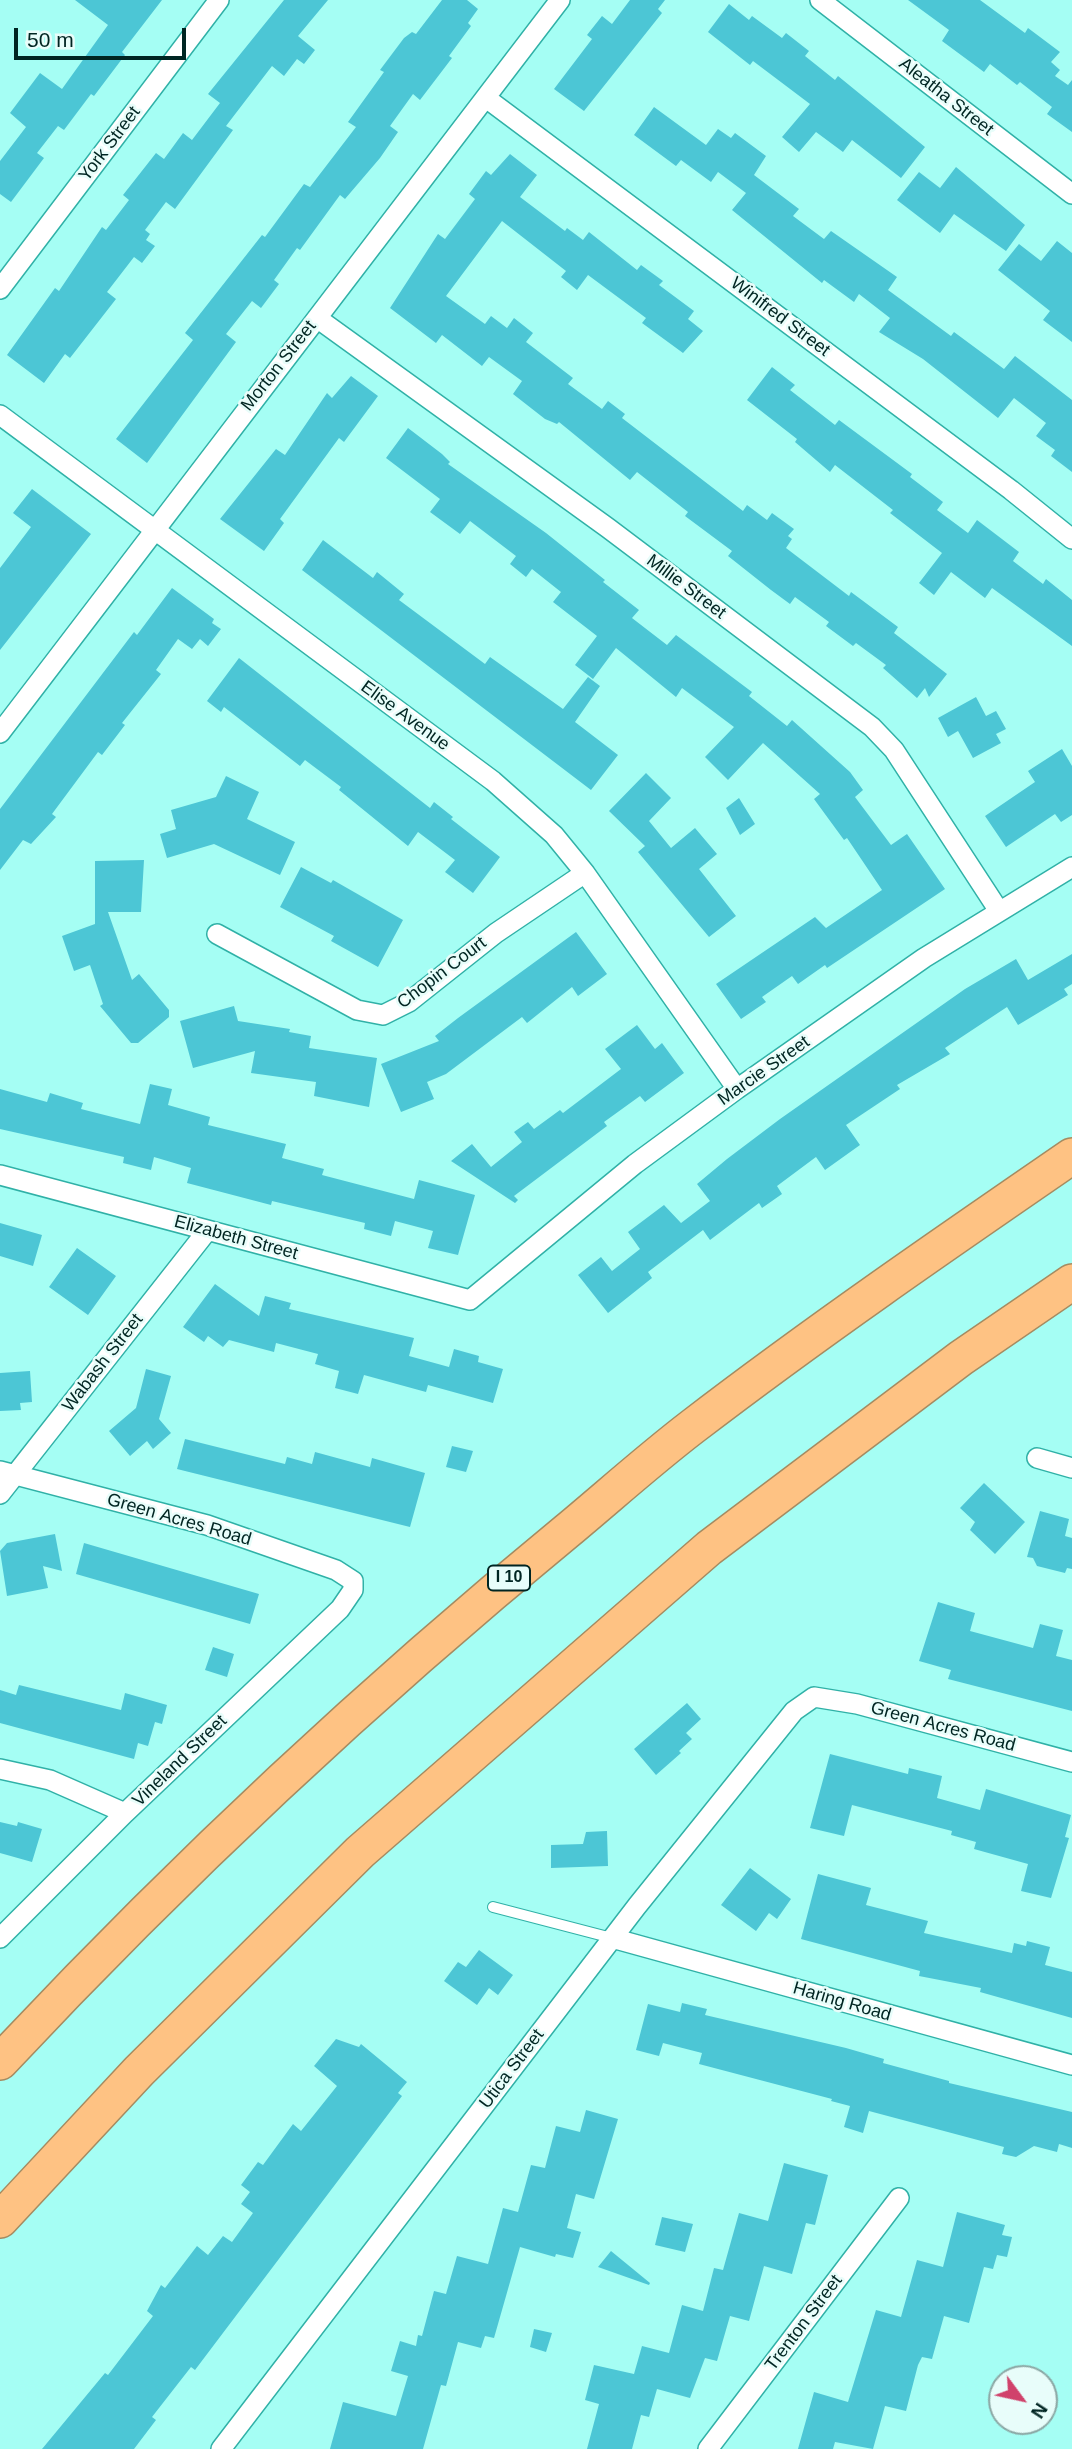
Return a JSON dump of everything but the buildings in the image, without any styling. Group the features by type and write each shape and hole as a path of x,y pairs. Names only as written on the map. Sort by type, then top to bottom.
{"highway":[{"name":"I 10","path":"0,2062 212,1847 473,1608 691,1428 864,1301 1072,1156"},
{"path":"0,2220 139,2071 370,1843 709,1548 961,1358 1072,1282"}],"street":[{"name":"York Street","path":"0,289 219,0"},
{"name":"Morton Street","path":"0,733 560,0"},
{"name":"Aleatha Street","path":"820,0 1072,194"},
{"name":"Winifred Street","path":"486,98 989,473 1072,539"},
{"name":"Millie Street","path":"317,318 608,528 872,727 894,750 999,911"},
{"name":"Elise Avenue","path":"0,415 493,780 554,835 585,873 737,1089"},
{"name":"Marcie Street","path":"472,1298 635,1164 737,1089 924,958 1072,867"},
{"name":"Chopin Court","path":"217,934 357,1010 383,1015 409,1002 496,933 585,873"},
{"name":"Elizabeth Street","path":"0,1175 472,1298"},
{"name":"Wabash Street","path":"0,1494 7,1473 207,1231"},
{"path":"1037,1458 1072,1468"},
{"name":"Green Acres Road","path":"7,1473 207,1525 336,1570 353,1581"},
{"name":"Vineland Street","path":"0,1938 125,1813 340,1609 353,1590 353,1581"},
{"name":"Green Acres Road","path":"814,1697 857,1704 1072,1762"},
{"name":"Utica Street","path":"221,2449 612,1938 794,1711 814,1697"},
{"path":"0,1769 50,1780 125,1813"},
{"name":"Haring Road","path":"612,1938 1072,2065"},
{"name":"Trenton Street","path":"708,2449 899,2198"}],"lane":[{"path":"493,1906 612,1938"}]}
